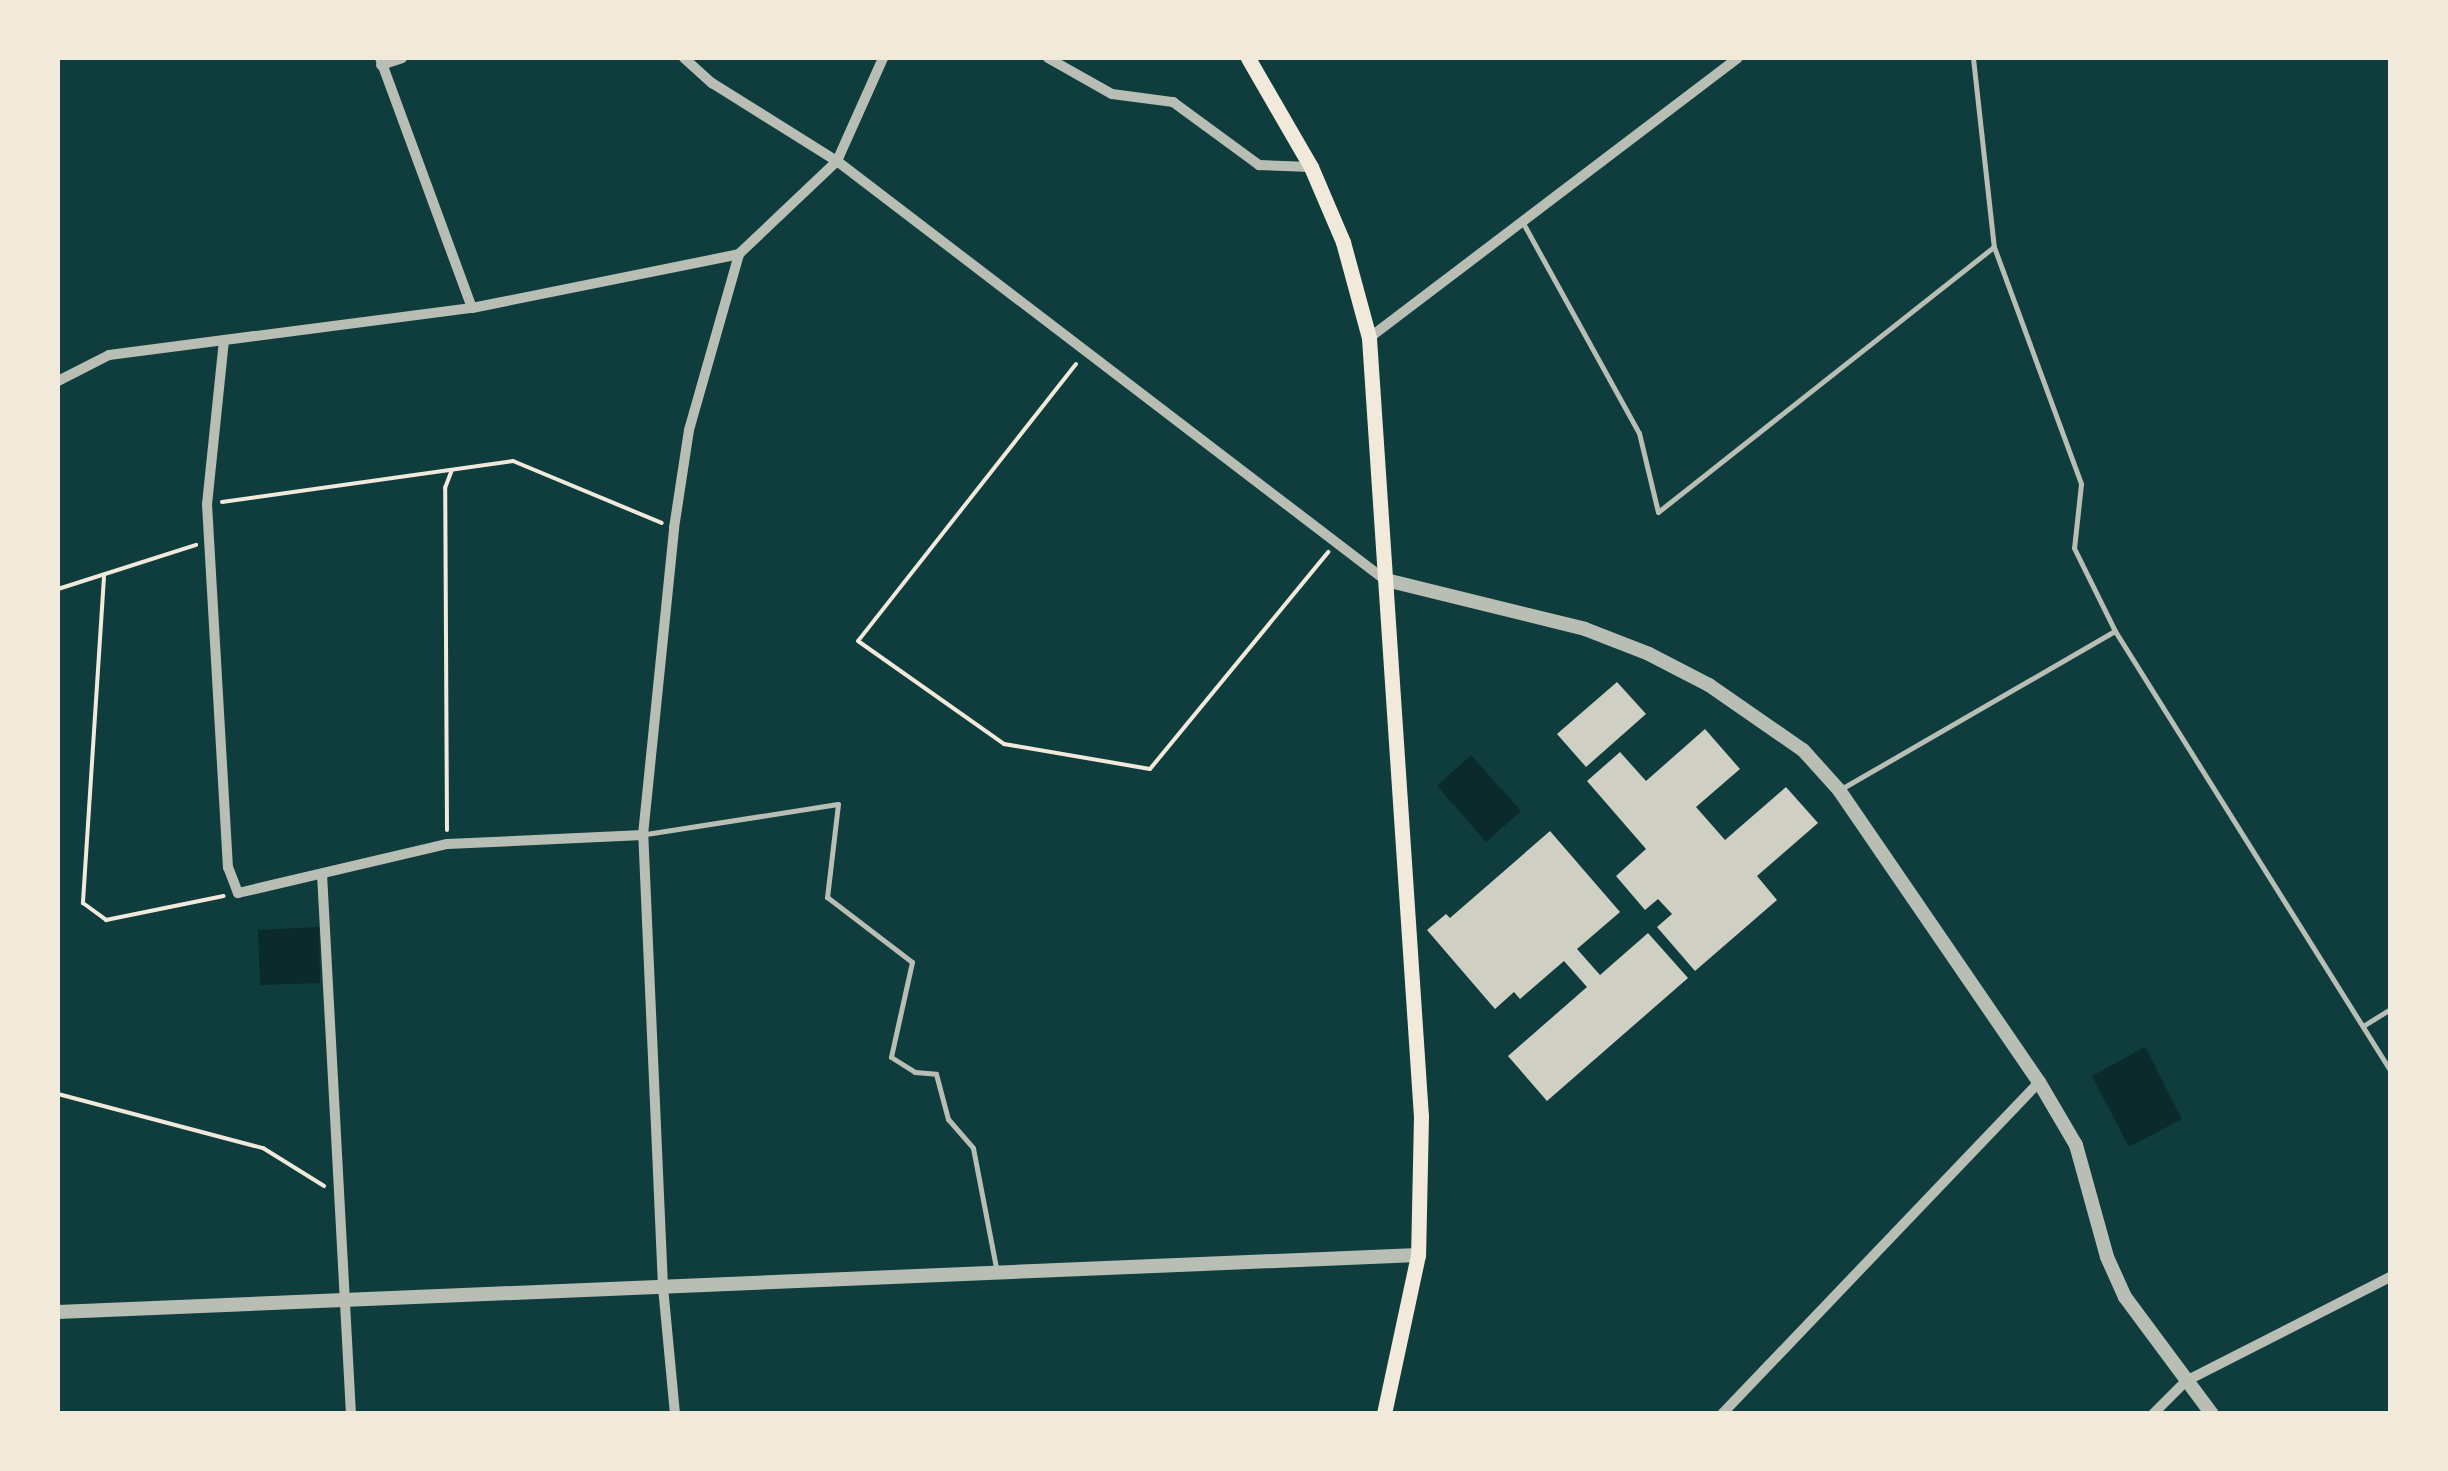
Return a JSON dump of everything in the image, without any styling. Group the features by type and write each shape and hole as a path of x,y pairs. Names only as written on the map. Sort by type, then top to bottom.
{"main road":[{"path":"1248,58 1311,168 1343,242 1369,338 1421,1116 1418,1255 1384,1414"}],"street":[{"path":"402,58 380,61 472,308"},
{"path":"684,58 712,84 837,162 1386,580 1585,629 1650,654 1768,723 1839,790 2039,1082 2076,1146 2125,1297 2212,1414"},
{"path":"675,1414 663,1287 643,835 674,528 689,430 739,254 837,162 883,58"},
{"path":"1048,58 1112,94 1174,102 1258,165 1311,168"},
{"path":"1369,338 1738,58"},
{"path":"58,381 108,355 472,308 739,254"},
{"path":"224,340 207,504 228,867 238,893 447,844 643,835"},
{"path":"322,874 350,1414"},
{"path":"1722,1414 2039,1082"},
{"path":"58,1312 344,1302 996,1268 1418,1255"},
{"path":"2154,1414 2186,1380 2390,1276"}],"lane":[{"path":"1974,58 1994,246 2081,484 2074,548 2115,631 2390,1070"},
{"path":"1524,223 1639,433 1658,512 1994,246"},
{"path":"1839,790 2115,631"},
{"path":"643,835 838,804 827,897 912,962 892,1056 915,1072 936,1074 948,1119 974,1148 996,1268"},
{"path":"2363,1026 2390,1009"}],"path":[{"path":"1085,352 858,641 1004,744 1150,769 1337,540"},
{"path":"207,504 513,461 674,528"},
{"path":"447,844 446,488 452,470"},
{"path":"58,589 210,540"},
{"path":"104,577 82,903 106,920 238,893"},
{"path":"58,1094 263,1148 321,1187 340,1183"}],"water":[{"path":"1471,755 1521,811 1486,842 1437,786"},
{"path":"319,927 320,983 260,985 258,930"},
{"path":"2145,1047 2182,1119 2129,1147 2092,1076"}],"building":[{"path":"1617,682 1646,714 1586,767 1557,734"},
{"path":"1705,729 1740,769 1696,807 1725,840 1786,787 1818,823 1757,876 1777,900 1695,971 1657,927 1672,914 1658,899 1645,910 1616,876 1646,849 1587,781 1620,752 1646,781"},
{"path":"1550,831 1620,912 1577,949 1600,975 1648,933 1688,978 1547,1101 1508,1056 1587,987 1564,961 1520,999 1514,992 1495,1009 1427,930 1446,914 1450,918"}]}
